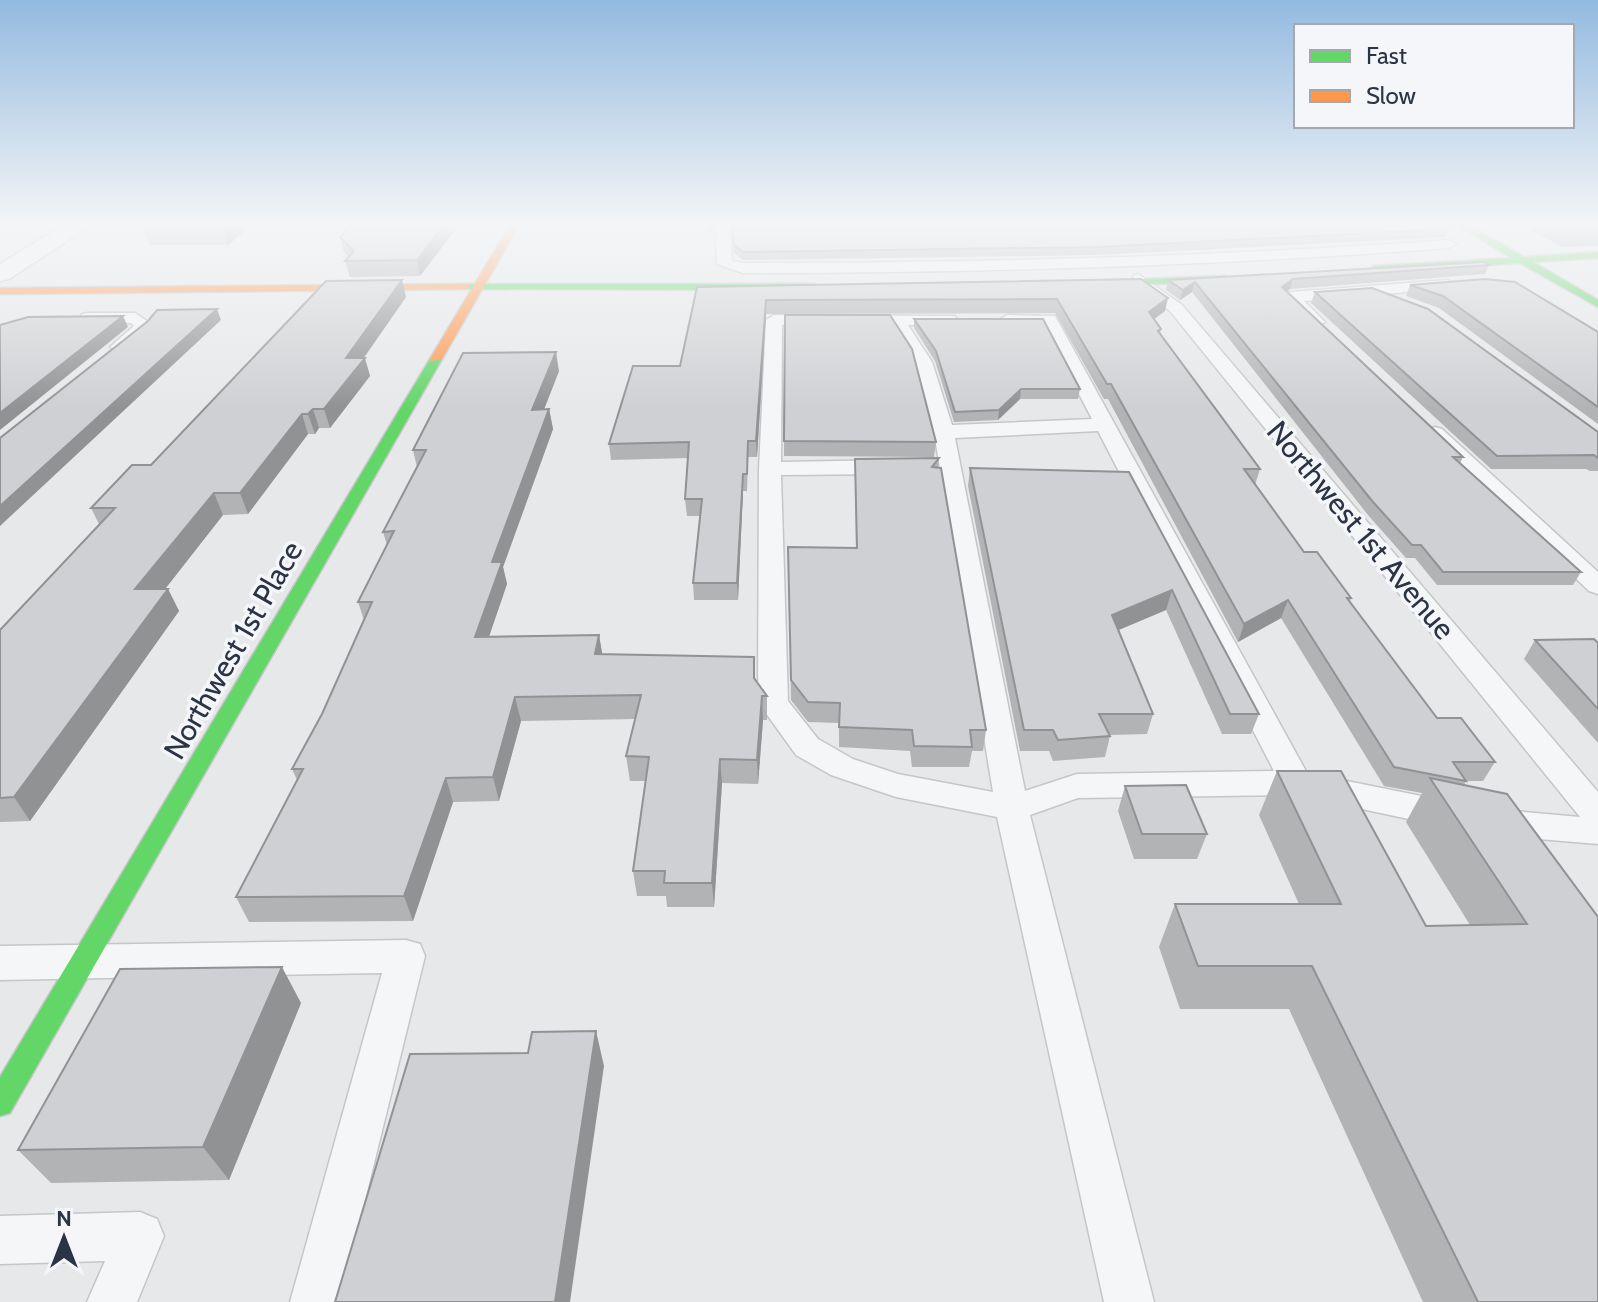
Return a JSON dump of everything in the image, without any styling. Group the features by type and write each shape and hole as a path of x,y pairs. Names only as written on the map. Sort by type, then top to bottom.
{"main road":[{"path":"0,291 419,286"},
{"name":"Northwest 1st Place","path":"0,1103 480,286"},
{"path":"831,286 942,286"},
{"path":"1567,286 1598,304"}],"lane":[{"name":"Northwest 1st Avenue","path":"1148,286 1176,308 1598,815"},
{"path":"1336,341 1290,297 1428,286"},
{"path":"1367,290 1405,304"},
{"path":"73,319 135,318 145,326 109,355"},
{"path":"1296,783 1049,320 774,320 770,469 773,702 807,747 842,767 896,785 1012,808 1077,786 1296,783 1479,821 1598,831"},
{"path":"896,320 923,362 944,432 935,466 1129,1302"},
{"path":"1417,416 1595,581"},
{"path":"944,432 1105,425"},
{"path":"770,469 935,466"},
{"path":"0,963 406,956 315,1302"},
{"path":"0,1240 140,1236 112,1302"}],"building":[{"path":"321,286 398,286 346,358 365,358 324,409 313,409 308,414 302,414 240,493 214,493 135,589 168,589 14,797 0,798 0,630 115,508 91,508 132,465 151,465"},
{"path":"1151,286 1168,298 1149,312 1161,329 1158,331 1260,469 1244,469 1304,552 1317,552 1351,598 1347,598 1437,718 1461,718 1495,762 1453,762 1466,781 1394,767 1288,600 1244,624 1111,384 1107,384 1057,299 766,300 756,441 748,441 747,474 743,474 737,583 693,583 702,499 685,499 689,442 609,444 633,366 680,366 697,287"},
{"path":"1198,286 1284,286 1463,457 1453,457 1581,572 1443,572 1421,545 1412,545 1373,502"},
{"path":"1412,286 1521,286 1598,332 1598,407 1443,296"},
{"path":"1372,288 1428,309 1598,432 1598,458 1594,455 1497,456 1315,292"},
{"path":"217,309 0,506 0,438 148,321 157,310"},
{"path":"785,315 890,315 912,349 936,442 784,441"},
{"path":"123,316 0,413 0,325 28,317"},
{"path":"914,319 1043,319 1080,389 1021,389 999,410 955,412 936,351"},
{"path":"556,352 532,410 549,409 492,562 502,562 475,637 599,635 595,654 754,657 754,678 767,696 762,696 757,760 720,759 712,883 664,883 665,871 633,871 649,757 626,756 641,695 515,697 493,777 446,778 404,896 236,897 303,769 292,769 322,714 372,602 358,602 394,531 383,532 426,450 413,450 463,353"},
{"path":"939,458 932,467 941,468 986,730 970,730 972,747 914,746 912,730 839,727 840,703 808,702 791,680 788,547 857,548 855,459"},
{"path":"970,468 1129,472 1259,714 1230,714 1172,590 1112,615 1153,714 1099,714 1110,736 1058,740 1053,730 1024,730"},
{"path":"1594,639 1598,643 1598,709 1535,640"},
{"path":"1277,771 1341,771 1426,926 1527,924 1430,778 1507,794 1598,917 1598,1302 1478,1302 1312,966 1198,966 1175,904 1341,904"},
{"path":"1186,785 1207,834 1142,834 1125,786"},
{"path":"282,967 203,1147 18,1150 120,969"},
{"path":"596,1031 555,1302 335,1302 410,1054 528,1053 532,1032"}],"traffic: fast":[{"path":"465,286 814,287"},
{"path":"1567,286 1598,304"},
{"path":"0,1103 436,359"}],"traffic: slow":[{"path":"0,291 465,286"},
{"path":"436,359 479,286"}]}
